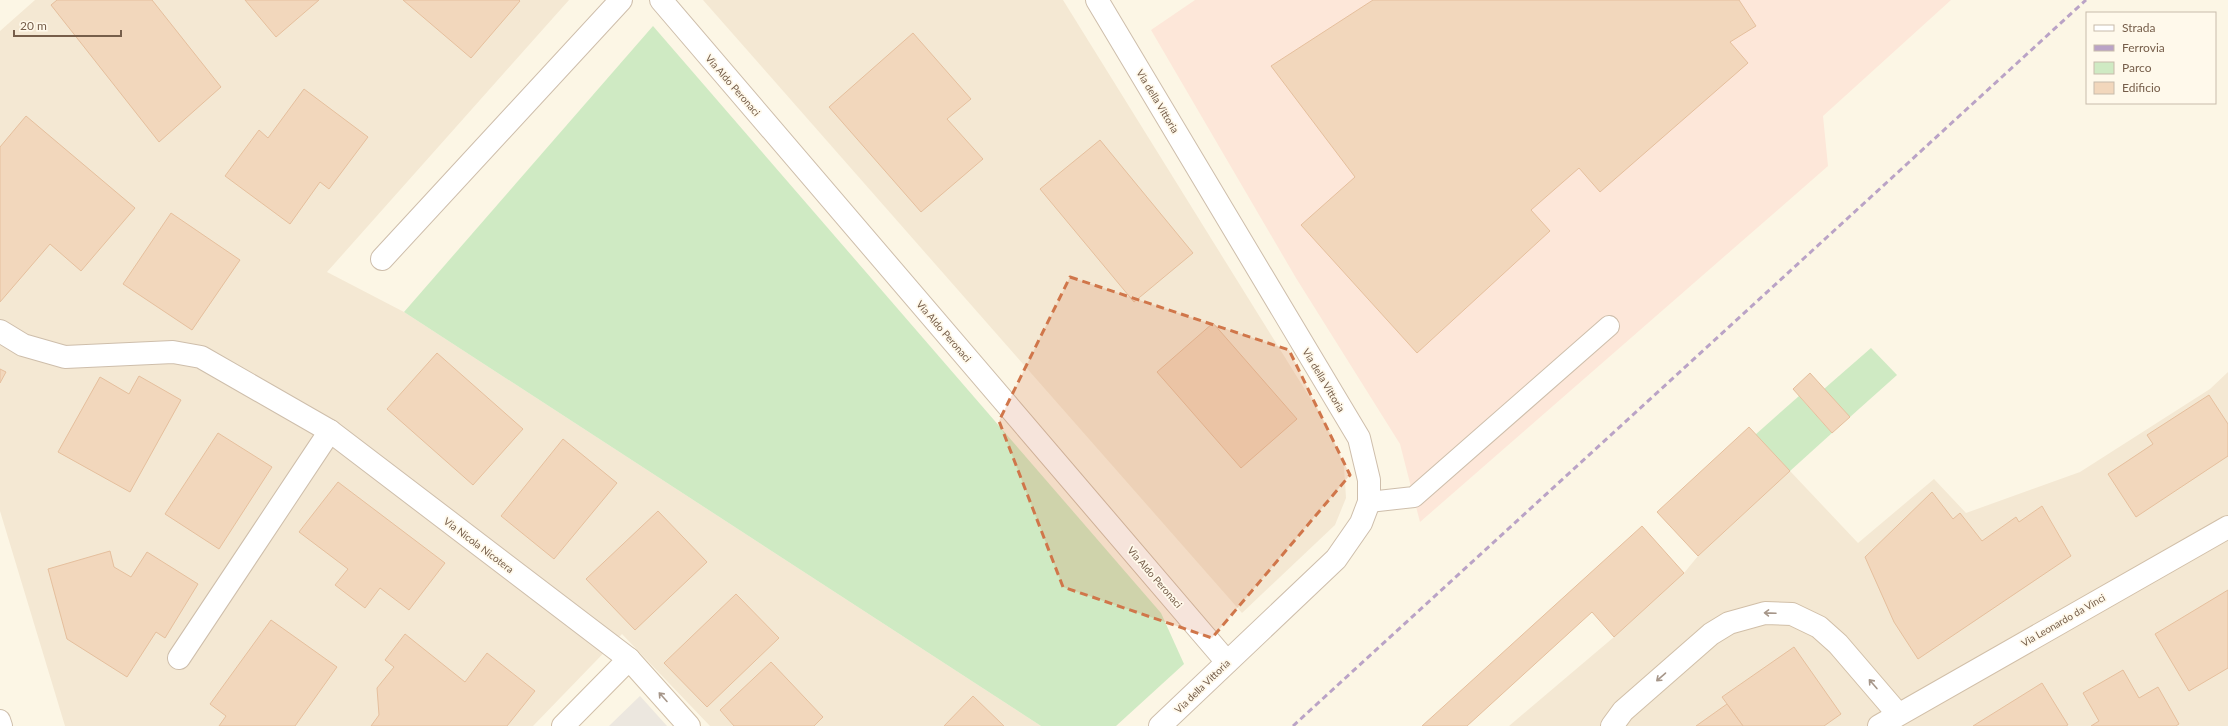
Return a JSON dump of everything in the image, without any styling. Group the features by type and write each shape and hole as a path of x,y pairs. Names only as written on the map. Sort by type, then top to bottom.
{"street":[{"path":"382,259 621,0"},
{"name":"Via Aldo Peronaci","path":"661,0 1227,662"},
{"name":"Via della Vittoria","path":"1097,0 1359,438 1369,480 1370,502 1361,523 1336,559 1160,726"},
{"name":"Via Nicola Nicotera","path":"0,331 22,345 65,357 173,352 201,357 330,431 629,659 689,726"},
{"path":"179,658 330,431"},
{"name":"Via Leonardo da Vinci","path":"1879,726 1902,720 2228,527"},
{"path":"1612,726 1623,711 1711,634 1729,622 1765,613 1792,614 1819,627 1838,644 1902,720"},
{"path":"563,726 629,659"}],"lane":[{"path":"1370,502 1414,497 1609,326"},
{"path":"0,720 2,726"}],"highlighted area":[{"path":"1070,277 1289,350 1350,475 1212,638 1063,587 999,421"}],"shaded area":[{"path":"35,0 569,0 327,272 404,312 1041,726 710,726 622,634 533,726 65,726 0,511 0,31"},
{"path":"703,0 1063,0 1330,430 1344,467 1346,498 1335,525 1242,613"},
{"path":"1195,0 1951,0 1823,116 1828,166 1420,522 1400,444 1296,278 1151,30"},
{"path":"2228,372 2228,726 1509,726 1614,637 1684,573 1698,556 1790,471 1858,543 1934,479 1966,513 2080,472 2210,389"},
{"path":"640,696 667,726 609,726"}],"green space":[{"path":"653,26 1161,613 1184,664 1116,726 1041,726 404,312"},
{"path":"1871,348 1897,375 1850,417 1824,389"},
{"path":"1799,396 1832,433 1790,471 1755,435"}],"building":[{"path":"57,0 152,0 221,87 159,142 51,5"},
{"path":"245,0 319,0 276,37"},
{"path":"403,0 519,0 520,1 471,58"},
{"path":"1373,0 1739,0 1756,26 1730,42 1748,63 1600,192 1579,168 1531,210 1550,231 1417,353 1301,225 1355,177 1271,66"},
{"path":"913,33 971,99 947,119 983,159 921,212 829,107"},
{"path":"304,89 368,137 329,189 320,182 290,224 225,176 259,130 268,138"},
{"path":"26,116 135,208 81,271 50,244 0,302 0,147"},
{"path":"1100,140 1193,253 1134,302 1040,189"},
{"path":"171,213 240,260 192,330 123,284"},
{"path":"1213,323 1297,419 1241,468 1157,372"},
{"path":"437,353 523,429 473,485 387,409"},
{"path":"0,369 6,372 0,383"},
{"path":"1810,373 1850,417 1832,433 1793,389"},
{"path":"139,376 181,400 130,492 58,452 100,377 129,394"},
{"path":"2209,395 2228,424 2228,456 2136,517 2108,474 2153,444 2147,435"},
{"path":"1749,427 1790,471 1698,556 1657,512"},
{"path":"218,433 272,467 219,549 165,514"},
{"path":"563,439 617,483 554,559 501,516"},
{"path":"338,482 445,563 409,610 380,588 365,608 335,585 348,569 299,532"},
{"path":"1932,492 1953,519 1960,513 1982,541 2016,517 2019,522 2042,506 2071,556 1918,659 1894,622 1865,557"},
{"path":"658,511 707,562 635,630 586,579"},
{"path":"1642,526 1684,573 1614,637 1592,612 1467,726 1422,726"},
{"path":"110,551 114,567 131,577 147,552 198,584 165,638 156,632 127,677 67,639 48,569"},
{"path":"2228,590 2228,668 2189,691 2155,634"},
{"path":"736,594 779,638 707,707 664,663"},
{"path":"271,620 337,667 295,726 219,726 226,716 210,704"},
{"path":"405,634 465,682 487,653 535,691 507,726 371,726 379,715 377,688 394,667 385,660"},
{"path":"1794,647 1841,714 1824,726 1743,726 1722,697"},
{"path":"771,662 823,717 814,726 734,726 720,710"},
{"path":"2123,670 2139,698 2158,687 2179,724 2176,726 2091,726 2099,721 2083,693"},
{"path":"2042,683 2068,725 1973,726"},
{"path":"973,696 1004,726 944,726"},
{"path":"1727,704 1743,726 1696,726"}],"railway":[{"path":"1293,726 2086,0"}]}
